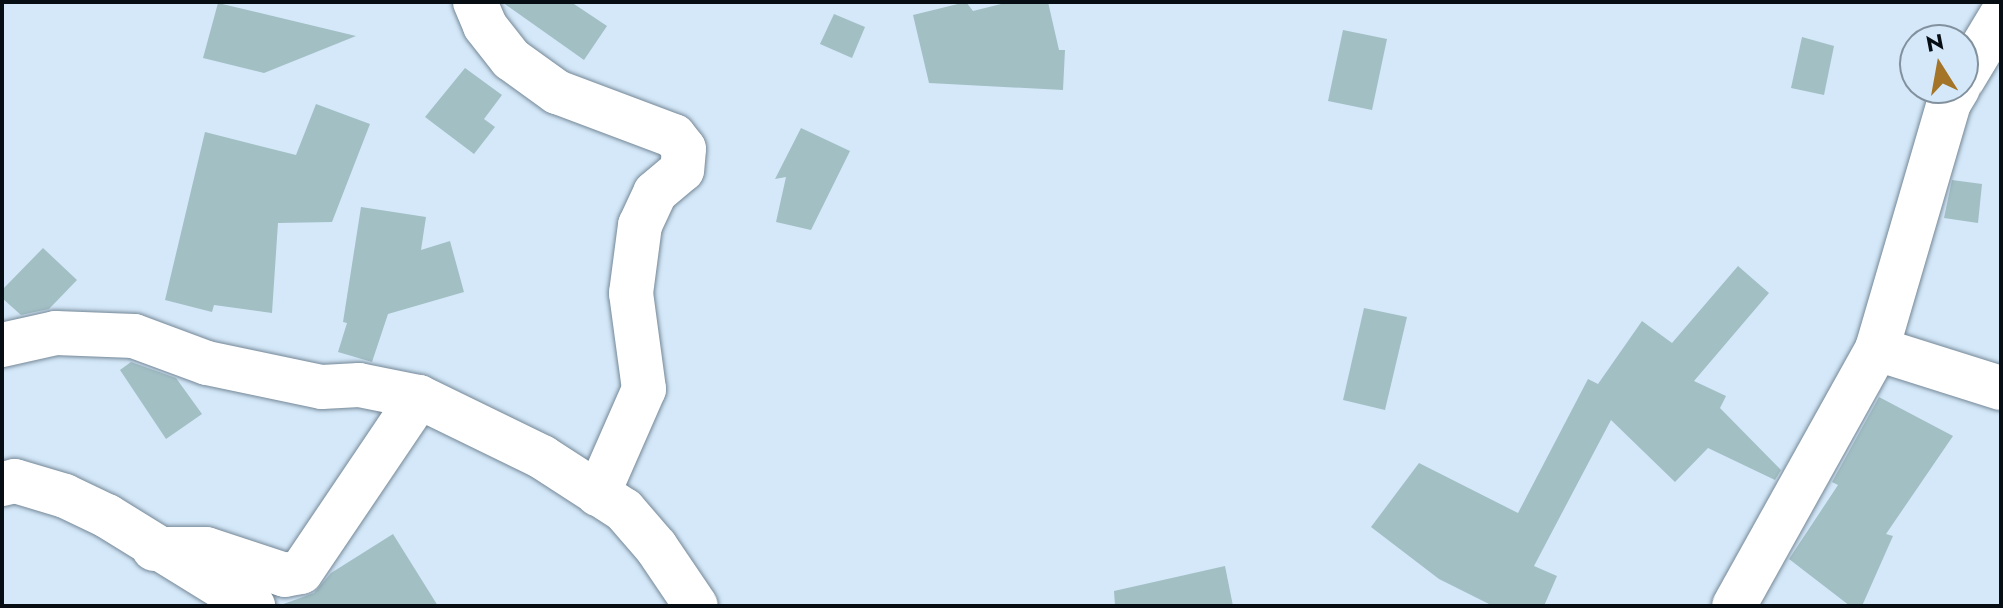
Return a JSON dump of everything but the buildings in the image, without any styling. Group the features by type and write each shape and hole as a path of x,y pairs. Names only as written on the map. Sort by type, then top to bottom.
{"street":[{"path":"475,2 485,26 511,59 557,92 674,136 684,149 682,170 655,193 640,225 631,293 644,389 598,494"},
{"path":"1979,52 2001,16"},
{"path":"1734,606 1877,349 1949,104"},
{"path":"2,345 56,333 134,336 207,363 322,387 359,385 419,397 501,435 624,510 656,547 696,606"},
{"path":"1877,349 2001,388"},
{"path":"154,549 206,549 285,575 301,572 419,397"},
{"path":"2,484 15,481 65,496 107,516 154,549 253,606"}]}
